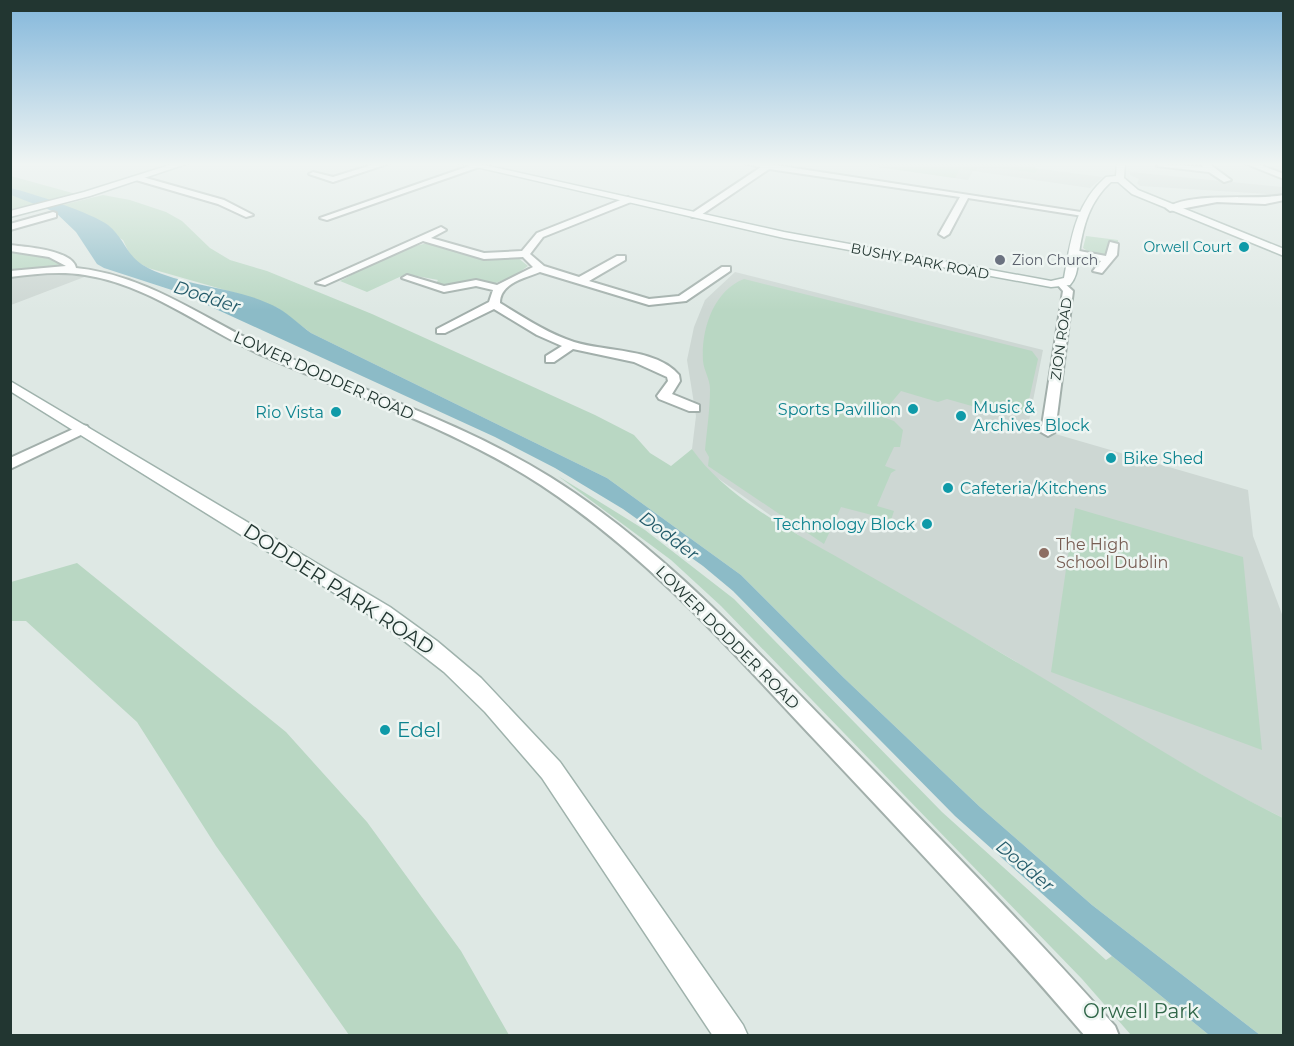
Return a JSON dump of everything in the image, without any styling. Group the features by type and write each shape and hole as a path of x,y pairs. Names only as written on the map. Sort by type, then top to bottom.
{"street":[{"path":"242,212 249,215"},
{"path":"324,218 342,212"},
{"path":"525,254 540,235 598,212"},
{"name":"BUSHY PARK ROAD","path":"681,212 1038,283 1062,284"},
{"path":"695,215 700,212"},
{"path":"944,234 956,212"},
{"path":"1075,212 1083,213"},
{"path":"1180,212 1284,253"},
{"name":"ZION ROAD","path":"1048,432 1068,291 1062,284 1068,282 1070,278 1083,213"},
{"path":"10,227 53,215"},
{"path":"321,283 441,230"},
{"path":"425,239 484,256 525,254 540,268 649,302 683,303 726,269"},
{"path":"1098,271 1108,259 1113,244"},
{"path":"10,248 45,254 69,262 72,266 68,271"},
{"path":"1074,253 1108,259"},
{"path":"582,280 621,258"},
{"path":"494,304 493,295 497,288 540,268"},
{"name":"LOWER DODDER ROAD","path":"10,273 68,271 100,274 157,294 264,351 390,404 511,461 591,514 647,556 692,597 1009,927 1105,1035"},
{"path":"407,278 444,289 476,283 497,288"},
{"path":"441,331 494,304"},
{"path":"494,304 530,326 571,345 653,363 666,369 673,375 674,381 664,396 694,408"},
{"path":"550,359 571,345"},
{"name":"DODDER PARK ROAD","path":"10,385 383,613 465,676 522,734 551,770 732,1035"},
{"path":"10,464 82,429"}],"shaded area":[{"name":"The High School Dublin","path":"735,272 1043,350 1028,426 1248,490 1253,536 1283,617 1283,818 1233,793 1106,719 1015,661 804,539 706,470 692,449 696,416 687,360 694,327 705,300"},
{"path":"87,276 11,305 10,277"}],"green space":[{"path":"74,212 166,212 182,221 210,248 230,260 267,271 372,314 595,415 634,435 650,453 671,466 692,449 725,485 767,516 929,610 1211,780 1283,818 1283,1035 1260,1035 1092,905 980,807 844,678 741,575 607,478 311,333 278,308 246,296 148,268 132,259 123,240"},
{"path":"1086,236 1118,240 1118,243 1108,242 1108,253 1095,253 1083,248"},
{"path":"430,243 482,258 517,257 528,266 514,276 493,284 476,281 447,286 436,283 438,280 406,274 367,292 340,281 394,253"},
{"path":"10,250 45,257 63,265 11,270"},
{"path":"744,279 1032,351 1038,359 1026,413 1000,414 947,399 938,402 901,391 880,416 894,421 903,430 900,447 894,447 885,466 896,470 891,473 877,506 894,511 891,520 841,507 824,544 708,466 709,457 705,450 710,389 703,361 704,337 717,302 733,285"},
{"name":"Orwell Park","path":"558,476 645,530 734,599 942,812 1106,960 1112,956 1209,1035 1131,1035 1082,979 721,606 671,560"},
{"path":"1075,508 1243,557 1262,750 1051,672"},
{"path":"77,563 286,732 367,822 461,951 509,1035 349,1035 216,846 137,722 26,621 11,621 11,582"}],"water":[{"name":"Dodder","path":"55,212 82,212 101,220 114,231 130,253 148,268 180,280 263,301 278,308 311,333 607,478 741,575 844,678 980,807 1092,905 1260,1035 1209,1035 1112,956 955,816 733,591 703,566 623,509 555,468 495,437 181,293 104,268 97,264 76,232"}],"place":[{"name":"Orwell Court","path":"1244,247"},
{"name":"Zion Church","path":"1000,260"},
{"name":"Sports Pavillion","path":"913,409"},
{"name":"Rio Vista","path":"336,412"},
{"name":"Music & Archives Block","path":"961,416"},
{"name":"Bike Shed","path":"1111,458"},
{"name":"Cafeteria/Kitchens","path":"948,488"},
{"name":"Technology Block","path":"927,524"},
{"name":"The High School Dublin","path":"1044,553"},
{"name":"Edel","path":"385,730"}]}
